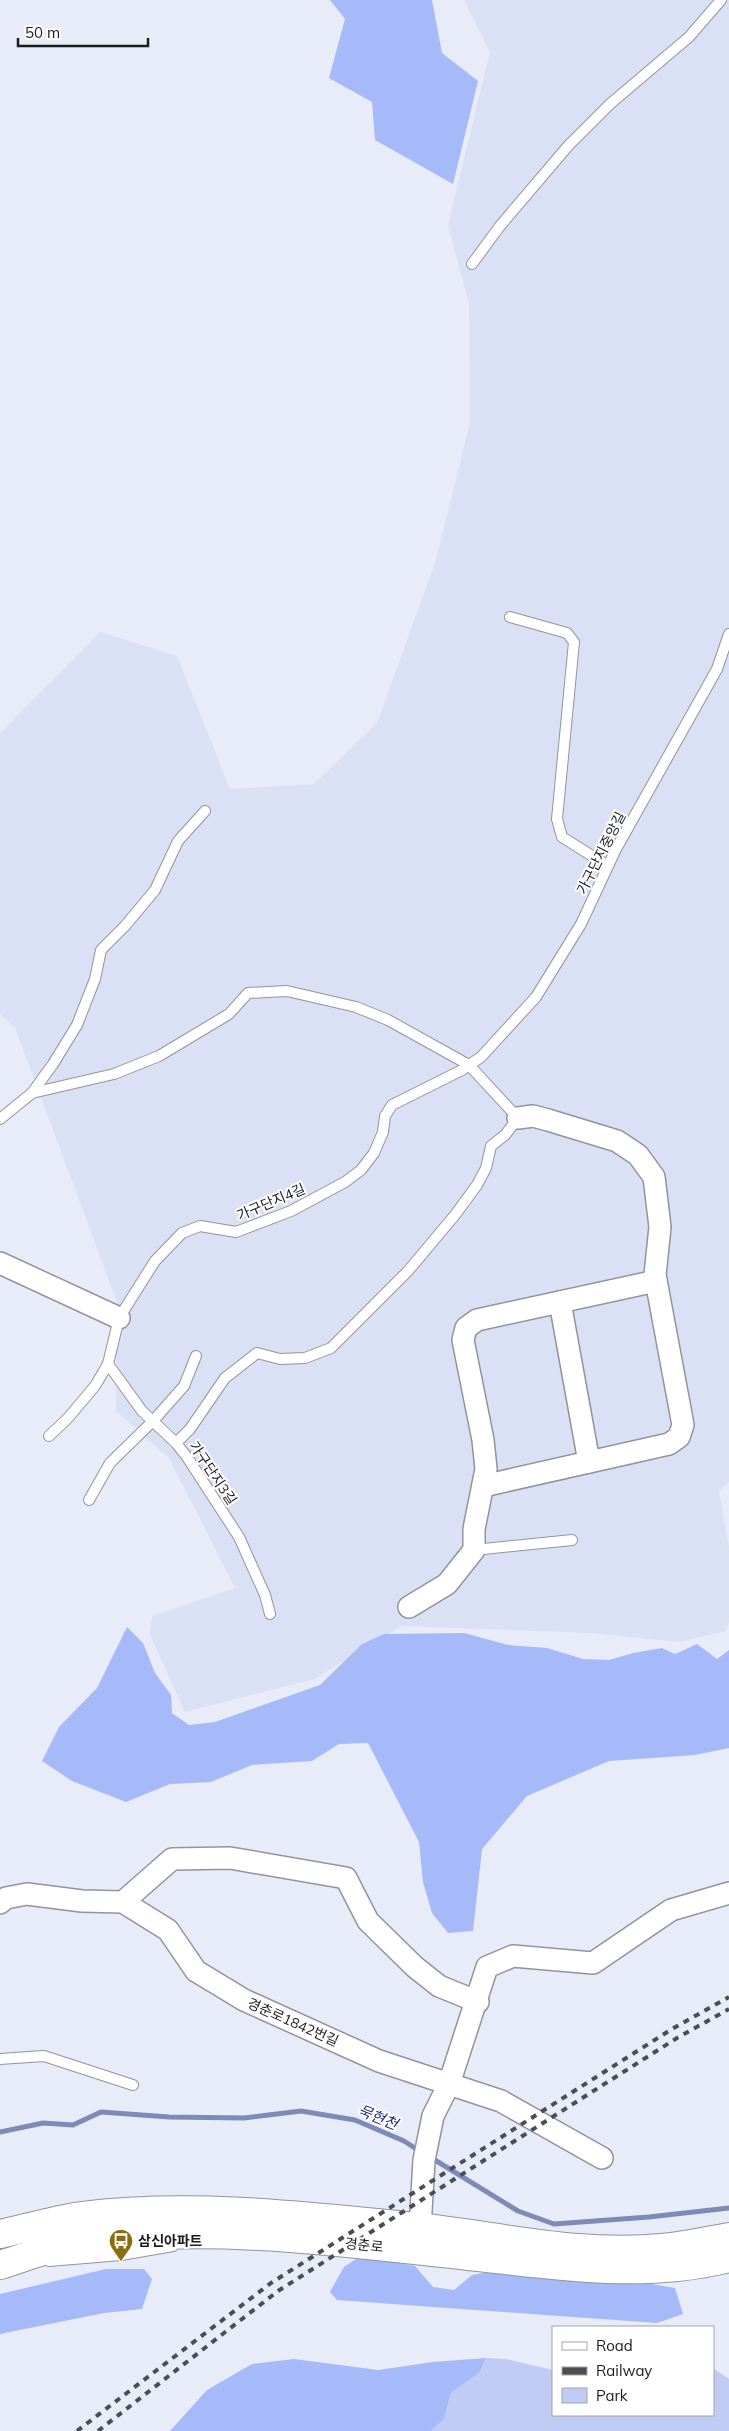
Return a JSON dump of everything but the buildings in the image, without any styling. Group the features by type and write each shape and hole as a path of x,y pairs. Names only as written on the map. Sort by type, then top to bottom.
{"street":[{"path":"483,1486 669,1444 679,1437 683,1425 655,1275 660,1227 654,1177 638,1155 617,1141 577,1127 533,1116 518,1118"},
{"path":"0,1263 119,1318"},
{"path":"409,1608 447,1584 474,1550 474,1529 486,1469 483,1440 463,1340 466,1328 477,1320 656,1281"},
{"path":"560,1302 589,1462"},
{"path":"0,1903 6,1898 27,1894 82,1901 123,1902 172,1859 230,1858 346,1878 368,1921 415,1967 440,1986 478,2002"},
{"path":"420,2228 424,2160 433,2116 449,2084 478,2002 487,1967 514,1956 593,1963 671,1910 729,1893"},
{"name":"경춘로1842번길","path":"123,1902 168,1930 196,1971 244,2000 379,2061 500,2101 602,2158"},
{"name":"경춘로","path":"0,2234 80,2216 162,2210 241,2213 420,2228 496,2240 608,2250 662,2248 729,2237"},
{"name":"경춘로","path":"0,2264 78,2243 157,2234 310,2240 603,2270 662,2269 729,2258"}],"lane":[{"path":"472,264 500,226 568,146 610,104 690,37 721,0"},
{"path":"510,617 567,633 574,642 557,819 562,837 608,866"},
{"name":"가구단지중앙길","path":"469,1065 481,1056 536,997 581,924 608,866 717,669 729,634"},
{"path":"0,1120 32,1092 53,1064 77,1024 95,979 101,950 125,926 155,890 178,841 205,811"},
{"path":"32,1092 114,1074 159,1056 229,1014 248,993 287,991 356,1006 388,1020 469,1065 518,1118 505,1135 491,1146 486,1168 477,1185 455,1215 408,1271 360,1321 331,1348 305,1358 280,1359 257,1353 225,1378 190,1428 176,1443"},
{"name":"가구단지4길","path":"49,1436 68,1418 95,1386 108,1364 119,1318 155,1261 182,1233 200,1226 236,1232 291,1212 345,1182 361,1170 374,1153 384,1132 385,1116 392,1104 469,1065"},
{"path":"89,1500 110,1463 154,1422 184,1386 196,1356"},
{"name":"가구단지3길","path":"108,1364 142,1411 176,1443 239,1537 265,1595 270,1614"},
{"path":"474,1550 572,1540"},
{"path":"0,2059 44,2056 133,2085"}],"shaded area":[{"path":"330,0 432,0 442,53 478,81 453,184 375,140 372,102 329,78 345,19"},
{"path":"464,0 729,0 729,1482 719,1491 729,1547 729,1622 726,1631 679,1642 591,1633 402,1626 314,1679 185,1712 150,1635 152,1616 235,1588 169,1458 116,1411 117,1302 15,1028 0,1014 0,733 100,632 177,656 230,789 314,784 377,723 436,560 470,423 469,304 448,225 490,52"},
{"path":"127,1627 143,1643 155,1673 171,1695 172,1713 189,1725 215,1722 320,1685 362,1644 384,1634 464,1633 508,1645 547,1648 583,1659 609,1660 633,1653 662,1648 675,1654 697,1644 717,1659 729,1650 729,1748 695,1755 609,1761 527,1796 482,1849 473,1931 448,1933 432,1913 423,1882 419,1842 368,1743 339,1744 312,1761 252,1765 211,1782 170,1784 126,1802 72,1781 42,1761 59,1727 97,1688"},
{"path":"361,2256 415,2266 433,2287 454,2290 472,2275 504,2269 640,2282 675,2288 683,2314 657,2323 337,2300 330,2292 344,2267"},
{"path":"106,2269 144,2269 152,2279 142,2309 104,2313 0,2334 0,2294"},
{"path":"486,2358 480,2372 451,2393 444,2419 431,2431 170,2431 207,2390 252,2364 294,2359 378,2370 433,2362"}],"green space":[{"path":"486,2358 506,2359 552,2370 552,2416 714,2416 714,2369 729,2379 729,2431 431,2431 444,2419 451,2393 480,2372"}],"waterway":[{"name":"묵현천","path":"0,2132 43,2123 73,2125 101,2112 169,2117 244,2118 301,2111 355,2120 404,2141 421,2152"},
{"name":"묵현천","path":"430,2157 518,2211 554,2224 649,2217 729,2208"}],"railway":[{"path":"77,2431 271,2283 672,2029 729,1997"},
{"path":"98,2431 278,2291 677,2038 729,2009"}],"place":[{"name":"삼신아파트","path":"121,2262"}]}
